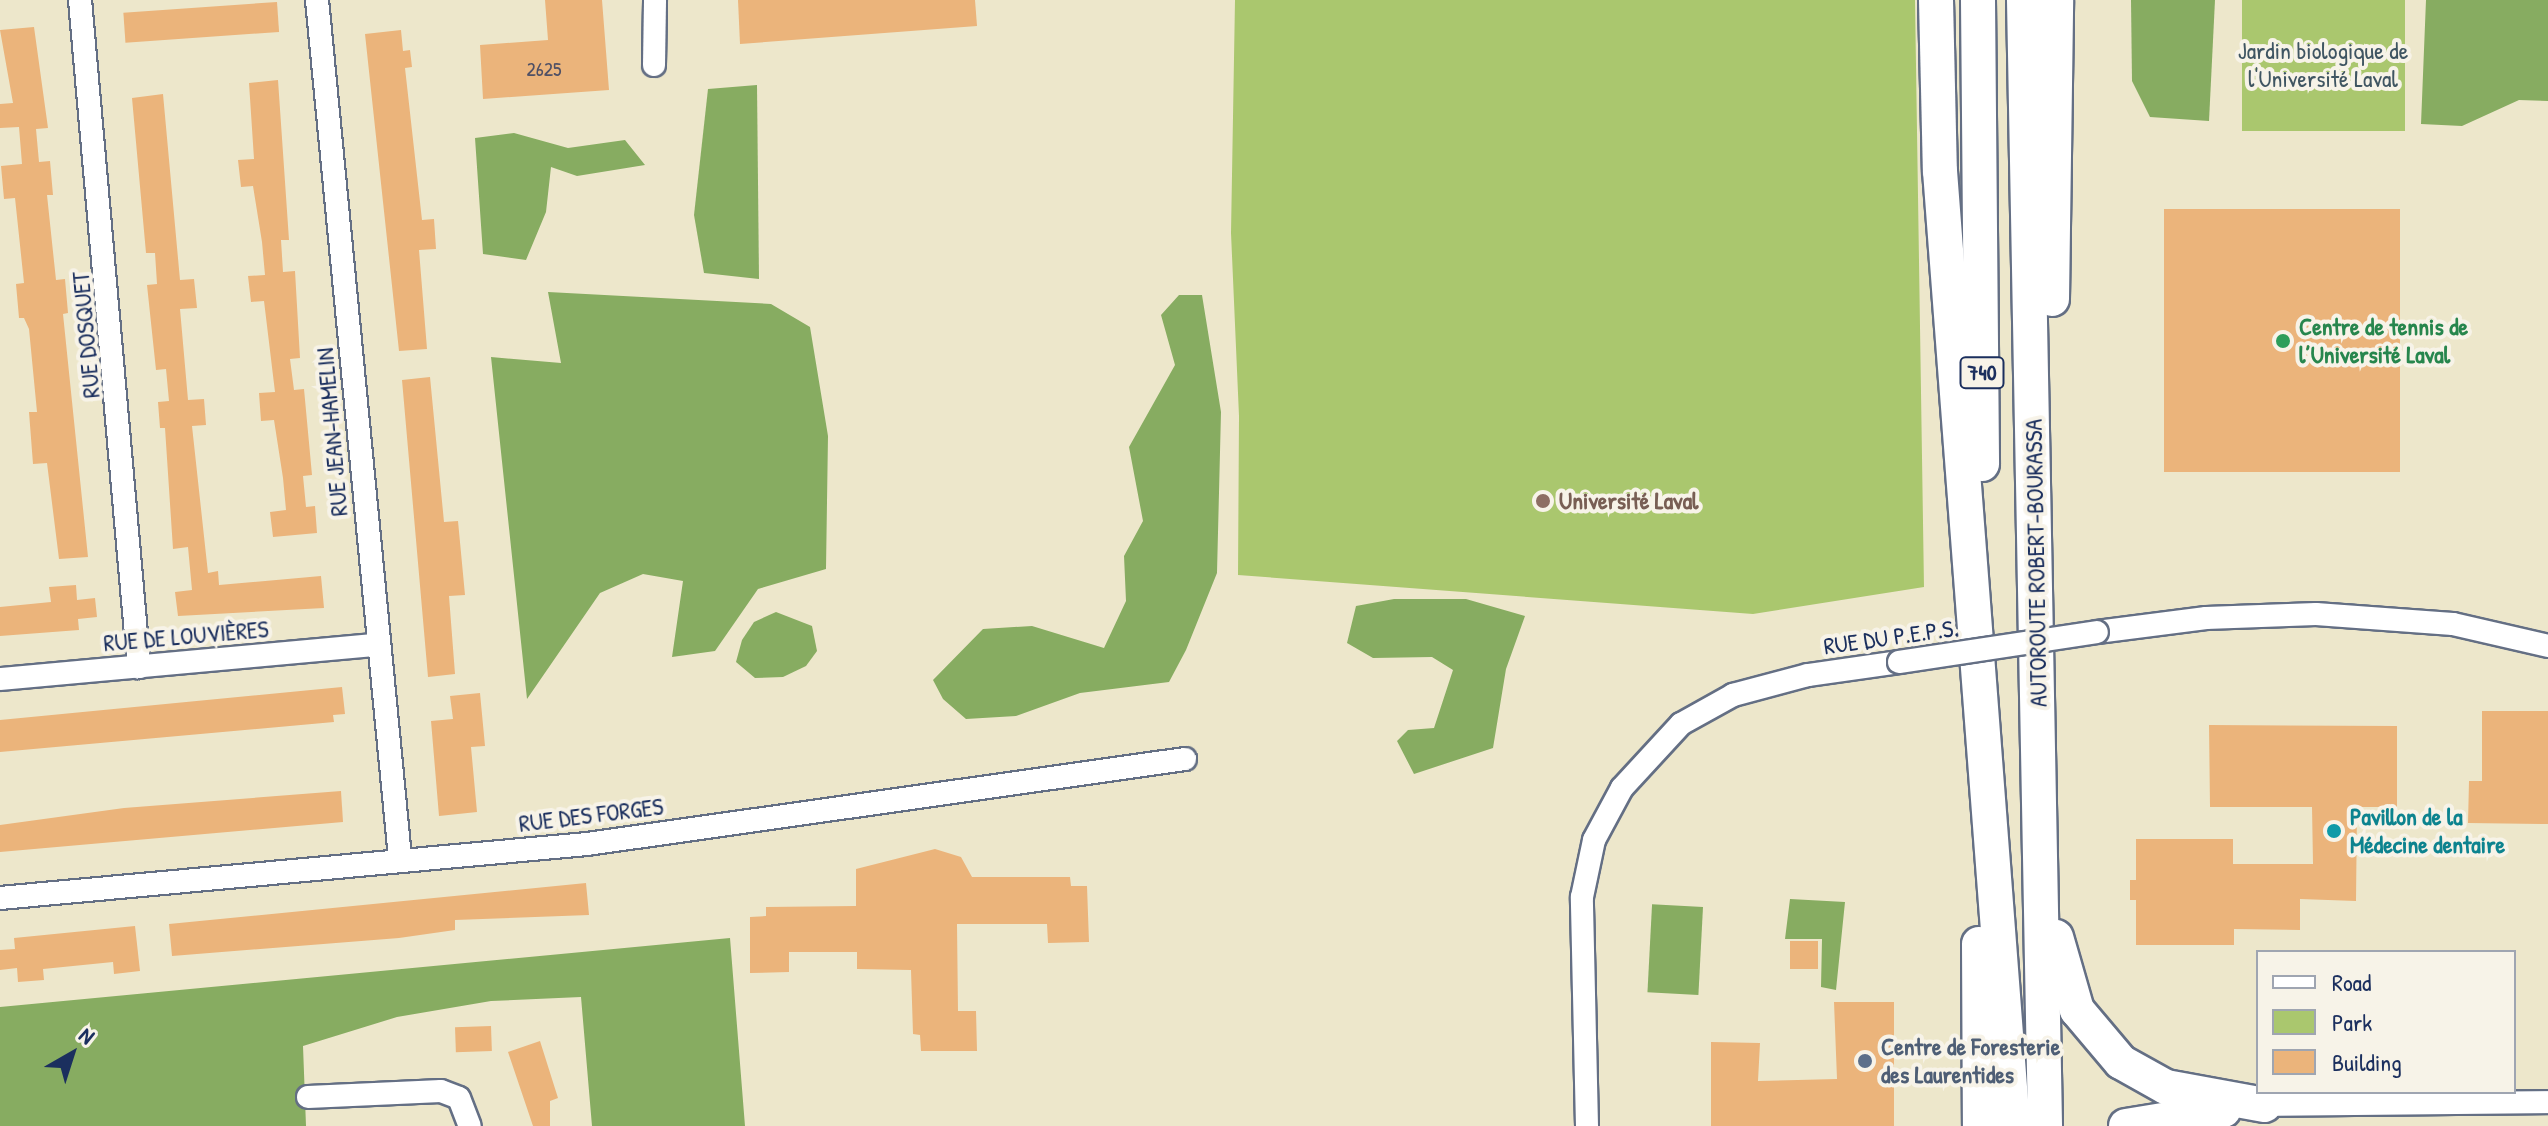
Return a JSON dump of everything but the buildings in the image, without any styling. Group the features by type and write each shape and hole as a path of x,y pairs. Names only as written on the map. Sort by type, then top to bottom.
{"highway":[{"path":"1936,0 1940,171 2013,1126"},
{"name":"740","path":"1978,0 1983,747 1980,1126"},
{"name":"AUTOROUTE ROBERT-BOURASSA","path":"2024,0 2042,836 2045,1126"},
{"path":"2036,565 2050,337 2056,0"},
{"path":"2042,836 2063,966 2077,1010 2093,1033 2128,1067 2166,1087 2264,1105"},
{"path":"2126,1126 2151,1118 2264,1105"}],"street":[{"name":"RUE DOSQUET","path":"80,0 139,667"},
{"name":"RUE JEAN-HAMELIN","path":"317,0 376,645 400,858"},
{"path":"654,65 655,0"},
{"name":"RUE DU P.E.P.S.","path":"1587,1126 1582,897 1594,840 1622,788 1681,724 1733,695 1808,675 2206,618 2330,614 2453,624 2548,646"},
{"name":"RUE DE LOUVIÈRES","path":"0,679 376,645"},
{"name":"RUE DES FORGES","path":"0,898 400,858 587,844 1185,759"},
{"path":"308,1097 441,1091 459,1098 470,1126"},
{"path":"2264,1105 2548,1102"}],"green space":[{"path":"1235,0 1915,0 1924,587 1753,614 1238,575 1239,416 1231,233"},
{"path":"2131,0 2215,0 2209,121 2150,117 2132,81"},
{"name":"Jardin biologique de l'Université Laval","path":"2242,0 2405,0 2405,131 2242,131"},
{"path":"2426,0 2548,0 2548,101 2519,100 2462,126 2421,124"},
{"path":"757,85 759,279 704,273 694,215 708,89"},
{"path":"514,133 568,148 625,140 645,165 577,176 551,167 546,212 526,260 483,254 475,138"},
{"path":"548,292 771,304 810,327 828,436 826,569 758,589 715,651 672,657 683,581 643,574 600,593 527,699 491,357 561,363"},
{"path":"1179,295 1202,295 1221,412 1217,573 1186,650 1169,682 1080,693 1016,716 966,719 943,699 933,680 983,629 1032,626 1104,648 1126,601 1124,556 1143,521 1129,447 1175,365 1161,315"},
{"path":"1394,599 1466,599 1525,616 1506,669 1493,748 1414,774 1397,741 1408,730 1434,728 1453,670 1432,657 1373,658 1347,643 1356,606"},
{"path":"776,612 812,626 817,651 806,666 783,677 755,678 736,662 742,640 754,622"},
{"path":"1790,899 1845,902 1836,990 1821,987 1822,939 1785,939"},
{"path":"1652,904 1703,907 1698,995 1647,992"},
{"path":"730,938 745,1126 592,1126 581,997 491,1001 397,1017 303,1046 306,1126 0,1126 0,1007"}],"place":[{"name":"Centre de tennis de l’Université Laval","path":"2283,341"},
{"name":"Université Laval","path":"1543,501"},
{"name":"Pavillon de la Médecine dentaire","path":"2334,831"},
{"name":"Centre de Foresterie des Laurentides","path":"1865,1061"}]}
